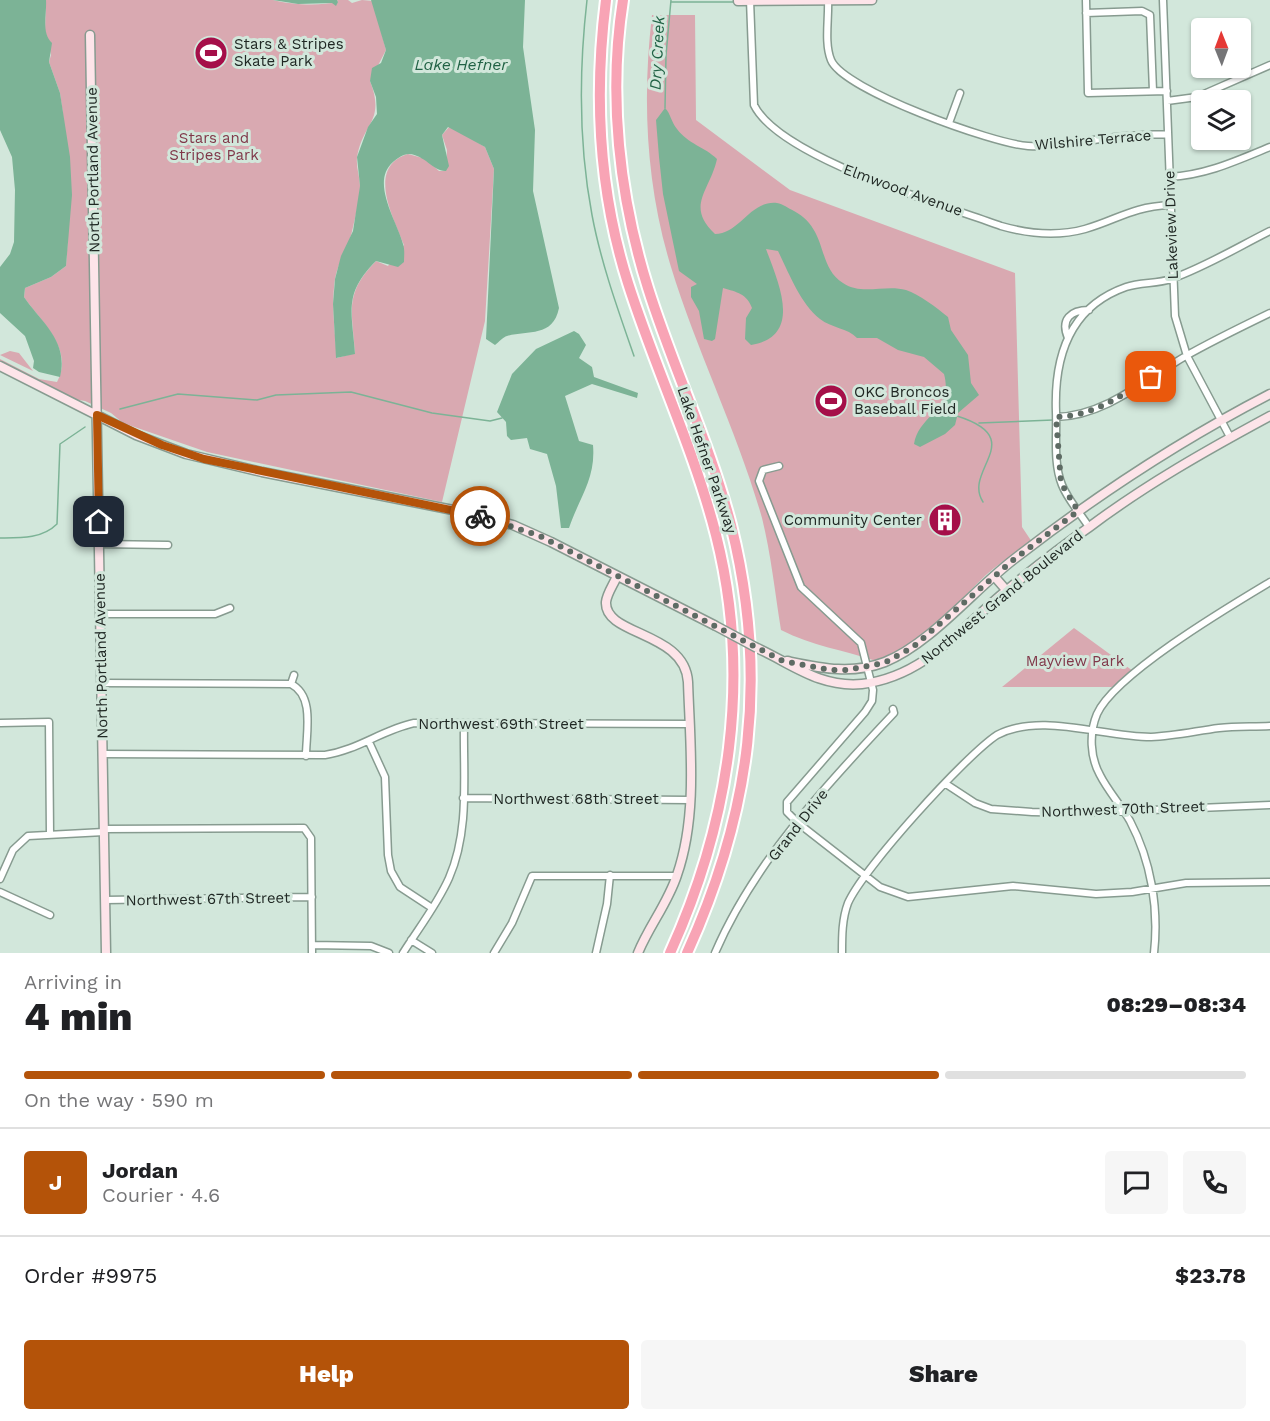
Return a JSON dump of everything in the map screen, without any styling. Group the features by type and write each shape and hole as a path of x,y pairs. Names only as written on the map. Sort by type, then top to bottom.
{"highway":[{"name":"Lake Hefner Parkway","path":"606,0 601,50 600,107 606,180 615,234 640,320 707,505 726,587 733,656 732,730 724,789 712,841 696,890 670,953"},
{"name":"Lake Hefner Parkway","path":"623,0 617,70 618,132 632,230 648,289 730,523 747,609 750,706 740,796 721,871 687,953"}],"street":[{"name":"Wilshire Terrace","path":"828,0 829,54 840,74 871,92 949,123 999,141 1029,146 1122,136 1168,134"},
{"path":"738,2 872,0"},
{"path":"1086,0 1088,93 1167,91"},
{"name":"Lakeview Drive","path":"1163,0 1176,322 1186,356 1230,437"},
{"name":"Elmwood Avenue","path":"750,1 754,105 761,117 778,131 824,160 1001,226 1031,233 1074,232 1137,208 1170,205"},
{"path":"1086,13 1142,11 1150,15 1153,91"},
{"name":"North Portland Avenue","path":"90,35 106,953"},
{"path":"1167,101 1197,97 1270,65"},
{"path":"949,123 960,93"},
{"path":"1169,177 1192,176 1214,171 1270,147"},
{"path":"1089,527 1061,483 1056,417 1057,372 1068,338 1090,310 1124,288 1173,278 1270,231"},
{"path":"1068,338 1064,327 1067,318 1074,312 1090,310"},
{"path":"1056,417 1079,416 1097,410 1186,356 1270,313"},
{"name":"Northwest Grand Boulevard","path":"0,366 162,445 204,459 503,522 540,536 781,659 797,671 822,681 852,685 900,675 924,663 1006,591 1089,527 1159,480 1270,416"},
{"name":"Northwest Grand Boulevard","path":"781,659 830,670 869,667 913,647 994,576 1078,511 1146,465 1270,394"},
{"path":"779,466 763,470 759,481 797,582 807,595 861,643 869,667 873,697 870,705 787,802 787,812 798,823 888,892 908,897 1013,886 1096,894 1186,883 1270,882"},
{"path":"99,544 168,545"},
{"path":"617,576 606,599 608,613 618,622 672,649 682,660 688,675 690,800 684,848 677,876 638,953"},
{"path":"994,576 1006,591"},
{"path":"1154,953 1156,913 1153,888 1143,853 1124,810 1097,769 1092,750 1092,732 1101,706 1126,681 1187,635 1270,582"},
{"path":"100,614 215,614 230,609"},
{"path":"291,684 294,675"},
{"path":"101,683 291,684 300,689 306,702 306,756"},
{"name":"Grand Drive","path":"715,953 740,902 798,823 894,713 893,709"},
{"path":"0,723 48,722 50,834"},
{"name":"Northwest 69th Street","path":"102,754 306,756 347,751 391,730 414,723 689,724"},
{"path":"403,953 448,880 458,853 462,831 464,723"},
{"path":"842,953 845,913 853,893 946,784 989,740 1013,727 1031,724 1152,737 1228,727 1270,726"},
{"path":"369,742 385,777 388,855 391,871 400,886 432,908"},
{"name":"Northwest 70th Street","path":"946,784 975,804 991,809 1080,813 1270,805"},
{"name":"Northwest 68th Street","path":"463,798 690,800"},
{"path":"0,879 13,850 22,840 35,834 298,826 308,830 311,838 312,953"},
{"path":"596,953 607,904 610,875"},
{"path":"494,953 512,923 532,876 677,876"},
{"path":"0,892 50,915"},
{"name":"Northwest 67th Street","path":"105,900 312,897"},
{"path":"411,940 432,953"},
{"path":"312,945 371,946 389,953"}],"green space":[{"name":"Stars and Stripes Park","path":"46,0 273,0 314,4 338,2 337,0 348,0 352,3 362,0 373,1 386,50 370,81 375,105 374,114 363,137 357,158 360,186 358,206 335,279 333,309 337,358 355,353 352,303 359,283 376,261 388,266 404,245 386,194 385,181 388,170 395,160 408,154 426,159 439,171 446,171 447,150 442,135 450,126 485,147 494,169 485,321 442,502 207,452 123,423 111,413 85,401 73,399 0,362 0,359 39,379 57,382 61,370 62,358 59,347 24,297 25,288 51,277 66,266 68,236 63,114 60,93 49,62 51,55 45,30"},
{"path":"652,15 695,15 696,120 790,190 1015,273 1022,527 1032,542 991,570 920,637 890,656 876,661 816,644 781,630 762,518 741,455 681,299 656,205 651,174 647,110"},
{"path":"10,351 19,353 33,371 0,355"},
{"name":"Mayview Park","path":"1074,628 1133,671 1112,687 1002,687"}],"water":[{"path":"0,0 46,0 46,29 52,43 49,62 60,93 70,157 72,195 66,266 51,277 25,288 24,297 57,342 62,364 60,377 39,372 33,368 34,361 25,336 0,313 0,267 10,254 14,242 15,190 12,157 0,130"},
{"path":"273,0 337,0 338,2 336,6 332,3 298,4"},
{"name":"Lake Hefner","path":"371,0 525,0 523,47 535,130 533,191 559,308 556,318 545,328 507,336 495,345 486,339 494,169 485,147 448,127 442,135 449,166 446,171 437,169 420,157 409,154 397,159 387,170 384,191 404,246 404,262 398,267 376,261 358,283 352,304 355,354 336,358 333,304 335,279 341,256 353,231 360,186 357,157 368,127 377,114 376,97 370,81 372,68 381,63 386,50"},
{"path":"665,108 681,134 717,159 701,206 706,224 715,234 731,229 759,207 768,203 781,204 805,219 813,228 829,267 843,283 858,289 906,290 922,298 948,317 951,330 968,355 971,383 979,395 958,413 955,425 945,434 920,447 914,444 922,426 944,396 946,386 944,374 924,357 898,350 877,338 857,338 820,319 801,296 778,251 766,249 781,292 783,306 782,319 777,331 767,340 751,345 745,339 746,318 752,308 750,303 741,294 723,288 715,339 712,341 704,339 699,311 691,297 691,287 697,284 679,271 663,194 656,120"},
{"path":"574,331 579,334 586,345 579,358 592,367 594,377 638,393 637,398 592,384 565,396 579,441 593,445 593,457 586,488 569,528 561,528 556,486 547,454 530,449 527,438 511,440 507,436 506,422 497,412 512,374 536,349"}],"waterway":[{"path":"587,0 582,108 588,189 605,269 634,356"},
{"name":"Dry Creek","path":"665,108 666,55 671,0"},
{"path":"671,2 734,2"},
{"path":"120,409 178,394 257,400 276,395 351,392 432,413 490,421 502,418"},
{"path":"957,416 978,425 989,435 992,445 990,456 980,478 979,490 983,502"},
{"path":"979,423 1053,420"},
{"path":"0,538 23,538 38,535 57,524 60,444 85,427"}],"way so far":[{"path":"480,516 513,525 540,536 783,661 830,670 869,667 884,663 913,647 1012,561 1078,511 1061,483 1056,417 1079,416 1097,410 1151,377"}],"place":[{"name":"Stars & Stripes Skate Park","path":"211,53"},
{"name":"OKC Broncos Baseball Field","path":"831,401"},
{"name":"Community Center","path":"945,520"}],"route":[{"path":"99,522 97,415 136,435 204,459 480,516"}]}
